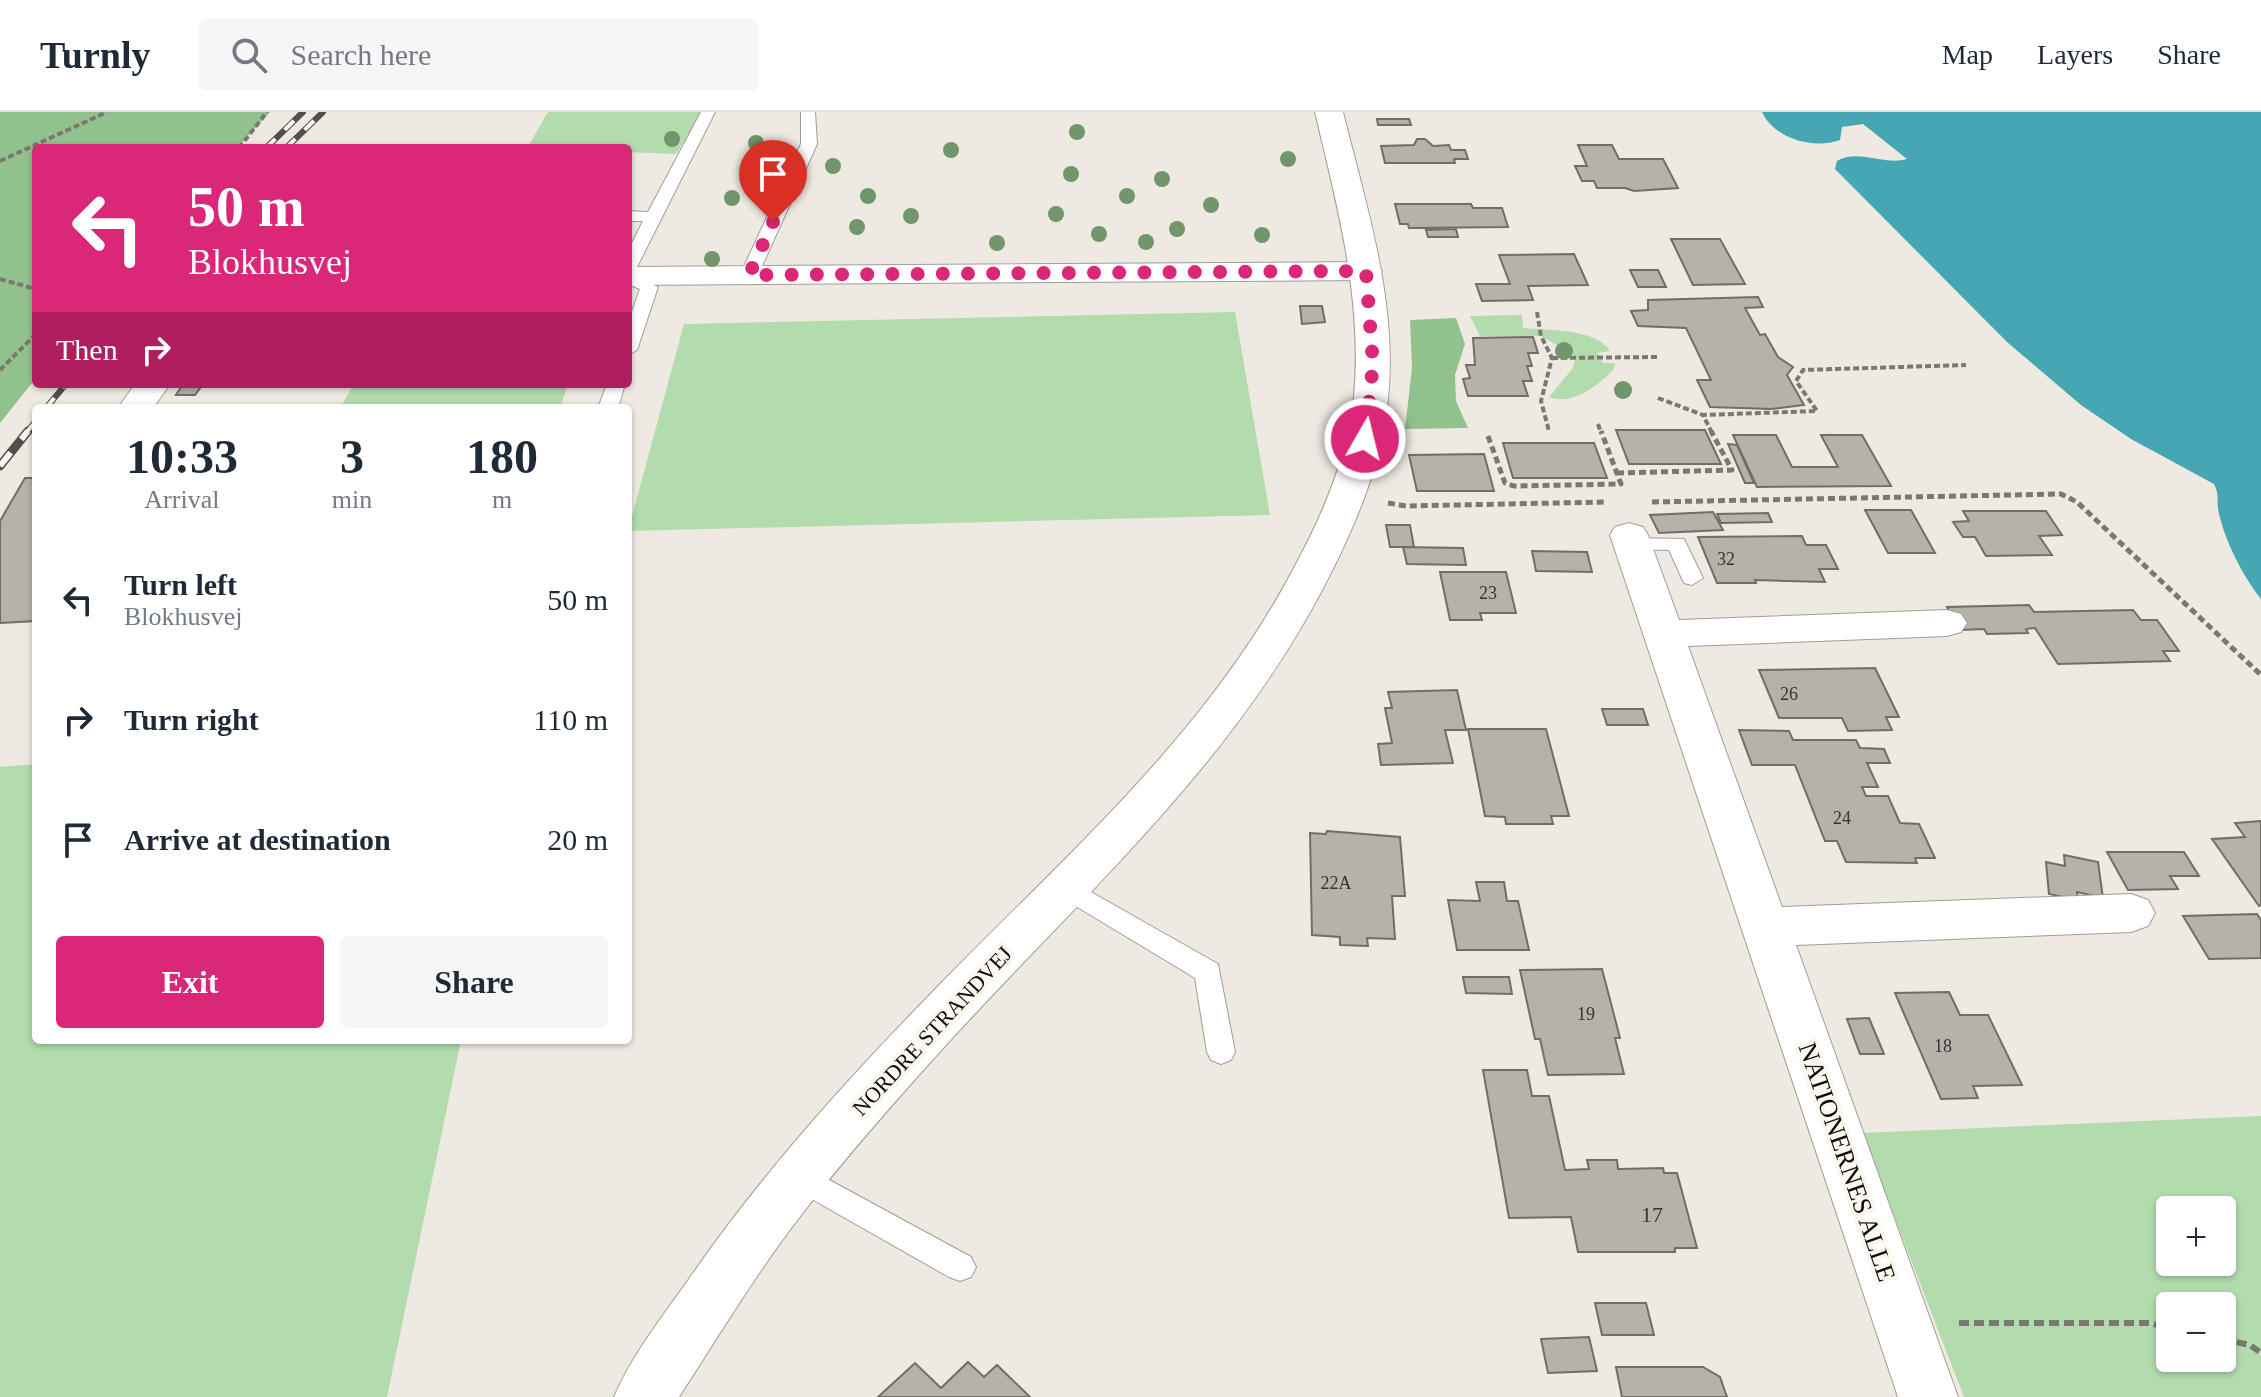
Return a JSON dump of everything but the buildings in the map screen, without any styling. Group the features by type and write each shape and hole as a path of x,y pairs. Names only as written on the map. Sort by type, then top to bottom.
{"street":[{"name":"NORDRE STRANDVEJ","path":"644,1397 720,1282 798,1176 914,1046 1165,788 1259,669 1309,583 1347,498 1365,439 1371,391 1373,333 1366,271 1329,112"},
{"path":"632,277 1366,271"},
{"name":"NATIONERNES ALLE","path":"1628,521 1664,634 1928,1397"},
{"path":"1664,634 1947,623"},
{"path":"1765,927 2131,913"}],"lane":[{"path":"632,259 708,112"},
{"path":"749,275 809,144 808,112"},
{"path":"632,216 654,217"},
{"path":"632,279 649,287 632,338"},
{"path":"1628,521 1677,544 1692,578"},
{"path":"1068,889 1208,972 1221,1052"},
{"path":"798,1176 960,1267"}],"path":[{"path":"37,144 107,112"},
{"path":"242,144 267,112"},
{"path":"0,161 32,146"},
{"path":"0,279 32,288"},
{"path":"1537,312 1541,336 1552,358 1541,401 1549,431"},
{"path":"0,370 32,338"},
{"path":"1552,358 1657,357"},
{"path":"1658,398 1703,415 1817,411 1796,381 1803,370 1966,365"},
{"path":"1617,473 1732,470 1703,415"},
{"path":"1488,436 1505,483 1514,486 1621,484 1598,424"},
{"path":"1347,498 1406,506 1628,521 2061,494 2077,502 2261,675"},
{"path":"1902,1322 2156,1325"},
{"path":"2236,1342 2250,1345 2261,1353"}],"green space":[{"path":"0,112 270,112 241,144 32,144 32,383 0,423"},
{"path":"548,112 703,112 676,154 632,152 632,144 529,144"},
{"path":"1235,312 1270,515 632,531 632,516 684,324"},
{"path":"1522,315 1523,328 1570,332 1594,338 1610,351 1597,353 1603,363 1615,363 1614,369 1593,387 1576,396 1567,399 1549,397 1573,368 1575,356 1541,336 1480,336 1470,316"},
{"path":"1456,318 1465,344 1455,375 1456,401 1468,428 1405,429 1412,368 1410,320"},
{"path":"352,388 567,388 561,404 342,404"},
{"path":"32,764 32,1044 460,1044 387,1397 0,1397 0,767"},
{"path":"2261,1116 2261,1397 1964,1397 1862,1133"}],"water":[{"path":"1762,112 2261,112 2261,599 2242,570 2226,536 2214,484 2131,439 2081,405 2007,342 1835,169 1837,161 1845,157 1907,159 1863,124 1842,127 1840,140 1818,144 1785,135 1775,129"}],"railway":[{"path":"270,144 303,112"},
{"path":"290,144 323,112"},
{"path":"49,404 63,388"},
{"path":"26,433 32,426"},
{"path":"0,466 28,431"}],"route":[{"path":"773,222 749,275 1366,271 1373,364 1365,439"}]}
